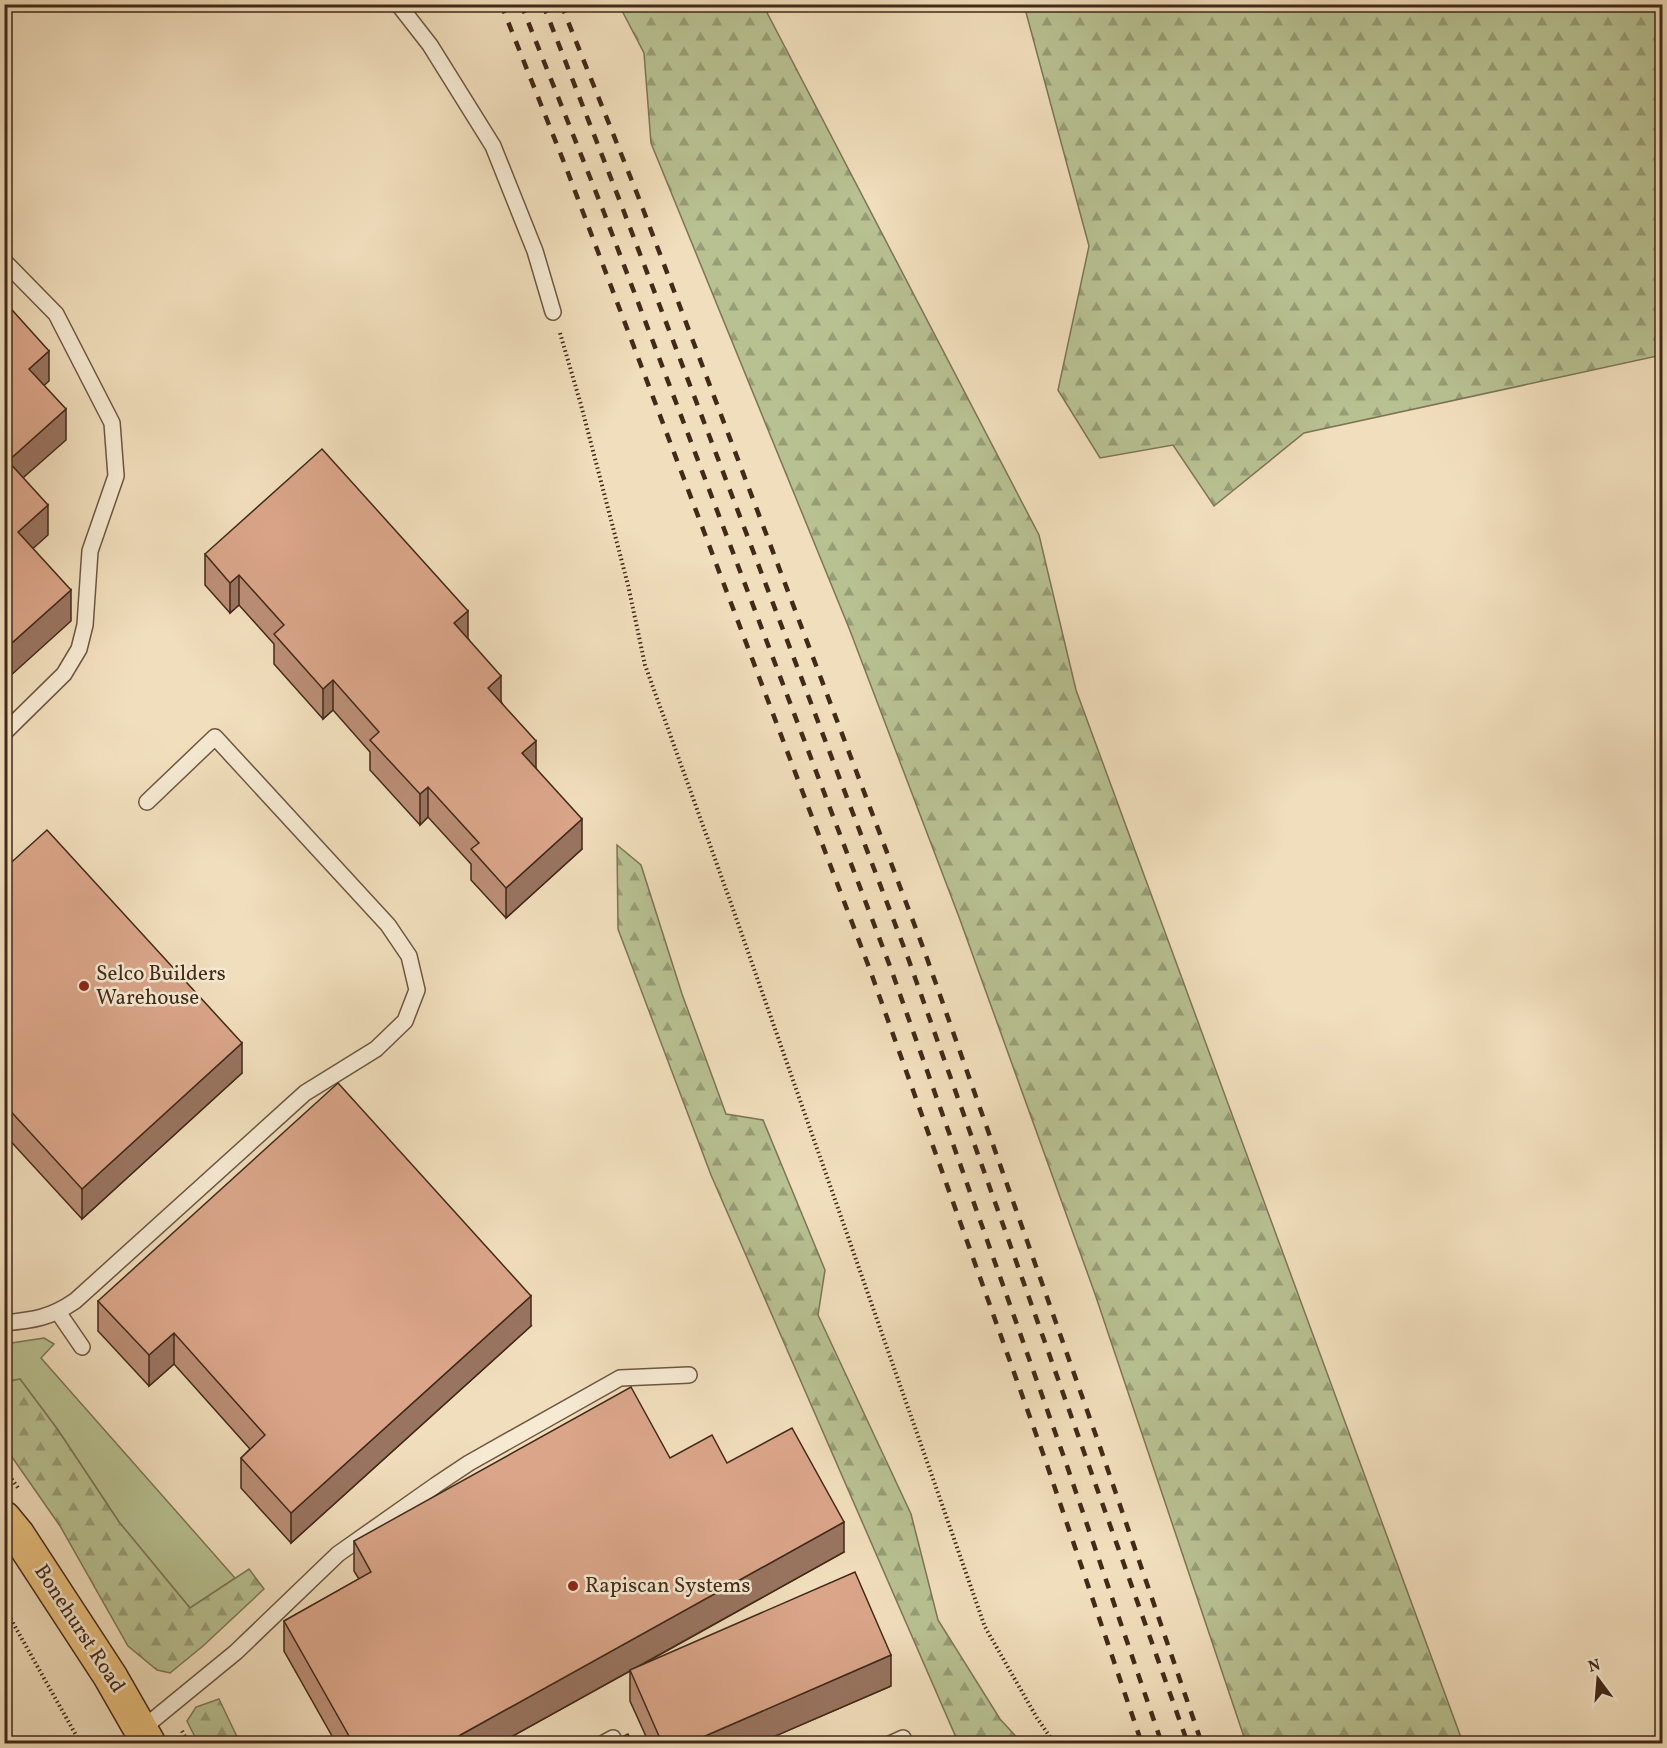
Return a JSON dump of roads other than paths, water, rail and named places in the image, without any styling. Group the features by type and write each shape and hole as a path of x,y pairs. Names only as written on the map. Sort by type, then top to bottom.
{"main road":[{"name":"Bonehurst Road","path":"4,1518 18,1535 104,1666 145,1736"}],"lane":[{"path":"398,4 429,45 493,146 536,251 554,312"},
{"path":"4,261 56,314 112,423 116,476 90,551 86,625 79,649 64,674 4,733"},
{"path":"4,1323 39,1319 58,1312 75,1301 305,1093 376,1049 405,1021 417,990 409,956 388,925 215,737 147,802"},
{"path":"58,1312 82,1347"},
{"path":"145,1736 338,1554 461,1468 620,1378 689,1375"}],"railway":[{"path":"501,4 567,170 870,970 1046,1462 1142,1744"},
{"path":"521,4 603,210 891,969 1066,1463 1162,1744"},
{"path":"543,4 908,958 1188,1744"},
{"path":"561,4 638,196 924,950 1100,1447 1202,1744"}],"place":[{"name":"Selco Builders Warehouse","path":"84,986"},
{"name":"Rapiscan Systems","path":"573,1586"}]}
